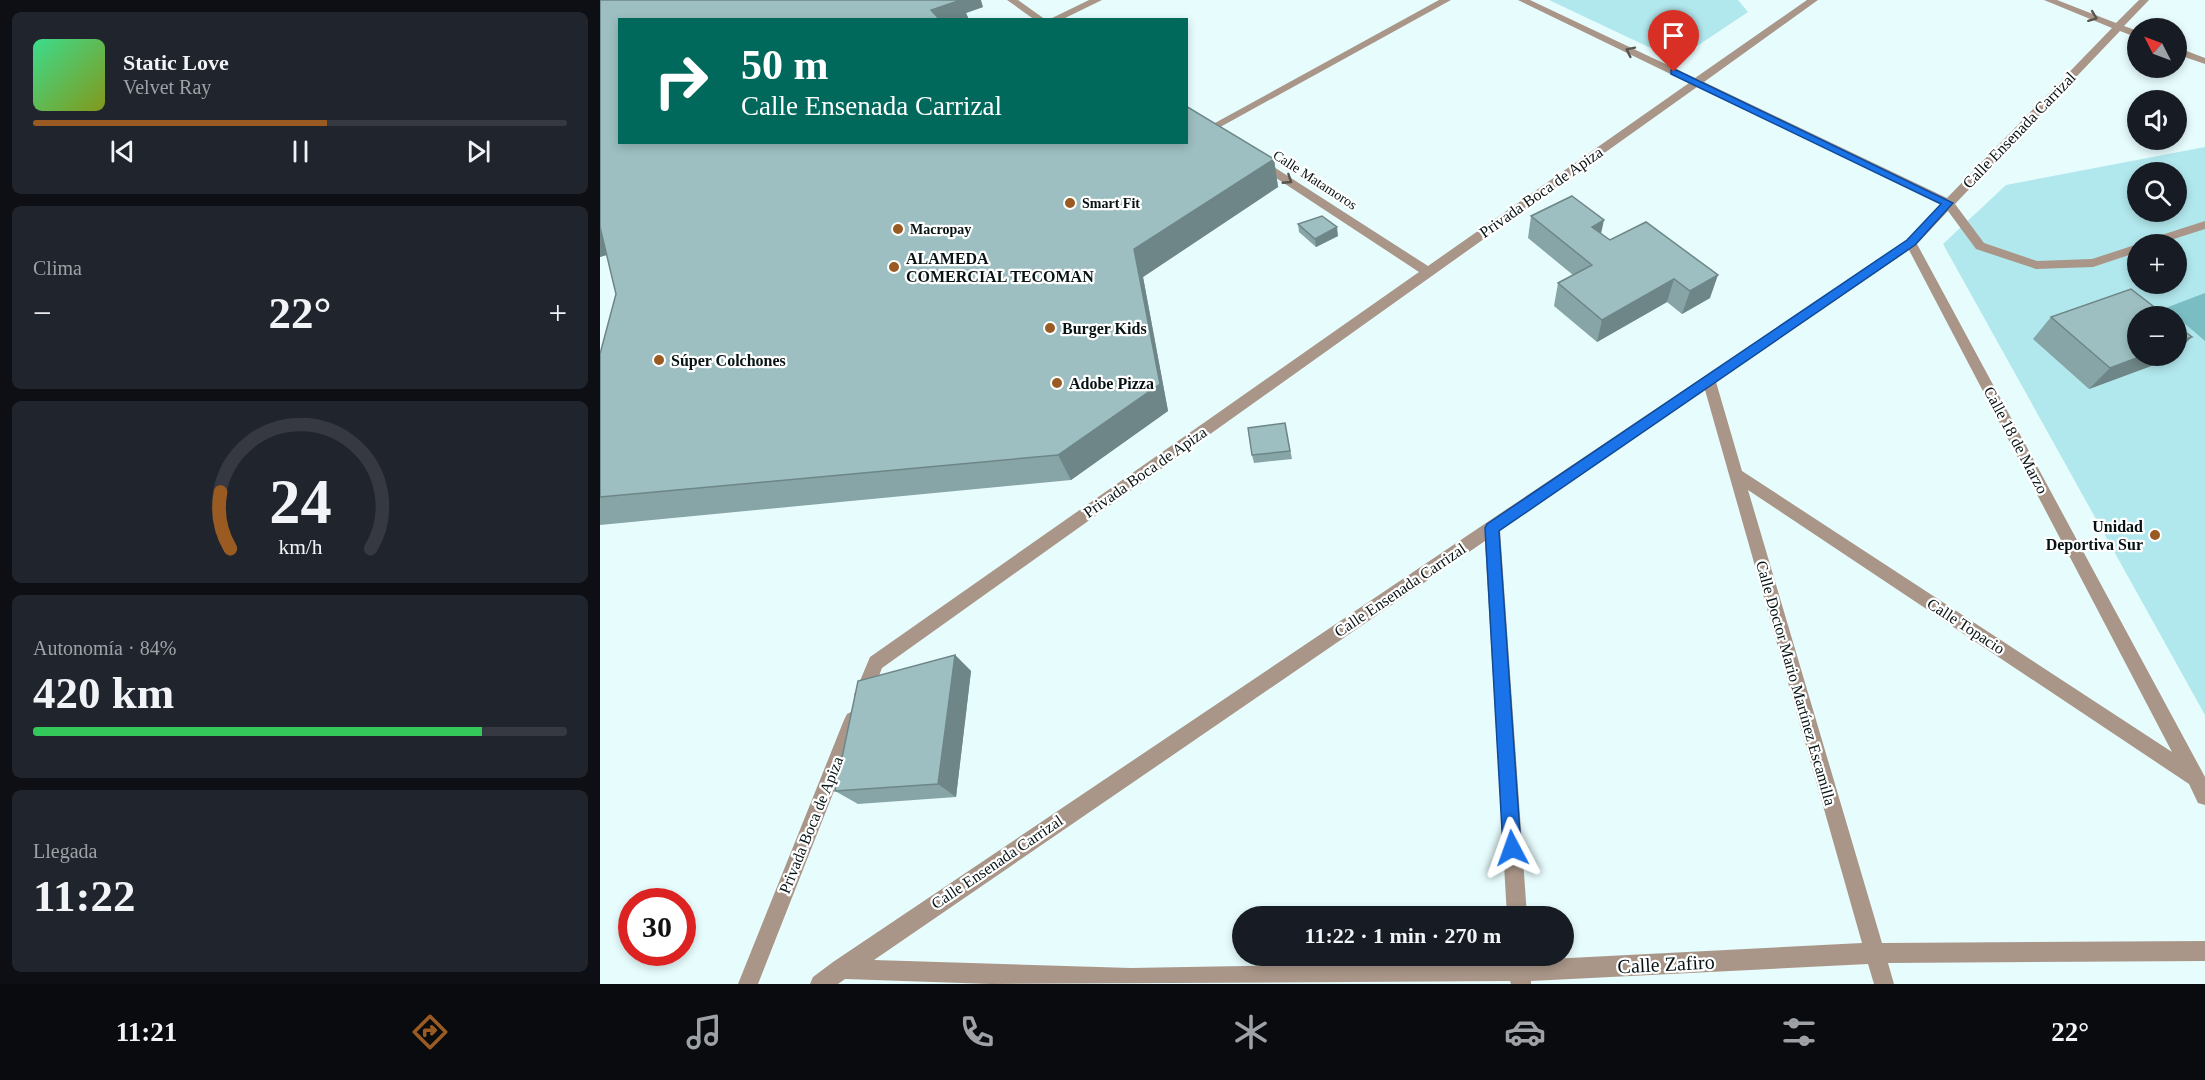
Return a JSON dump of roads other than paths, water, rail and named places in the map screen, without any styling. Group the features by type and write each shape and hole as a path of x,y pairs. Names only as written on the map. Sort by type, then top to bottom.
{"street":[{"path":"1012,0 1039,18"},
{"path":"1056,18 1097,0"},
{"path":"1210,129 1446,0"},
{"path":"1523,0 1948,203 1980,246 2036,266 2093,264 2127,252"},
{"name":"Privada Boca de Apiza","path":"748,984 876,663 1813,0"},
{"path":"2049,0 2127,31"},
{"name":"Calle Ensenada Carrizal","path":"820,984 1911,243 2144,0"},
{"path":"2187,54 2205,61"},
{"name":"Calle Matamoros","path":"1249,155 1428,272"},
{"path":"2178,234 2205,225"},
{"name":"Calle 18 de Marzo","path":"1911,243 2205,795"},
{"name":"Calle Doctor Mario Martínez Escamilla","path":"1709,381 1884,984"},
{"name":"Calle Topacio","path":"1736,474 2195,778"},
{"path":"1492,528 1515,906"},
{"name":"Calle Zafiro","path":"840,969 1130,981 1520,970 1875,953 2205,951"}],"place":[{"name":"Smart Fit","path":"1070,203"},
{"name":"Macropay","path":"898,229"},
{"name":"ALAMEDA COMERCIAL TECOMAN","path":"894,267"},
{"name":"Burger Kids","path":"1050,328"},
{"name":"Súper Colchones","path":"659,360"},
{"name":"Adobe Pizza","path":"1057,383"},
{"name":"Unidad Deportiva Sur","path":"2155,535"}]}
